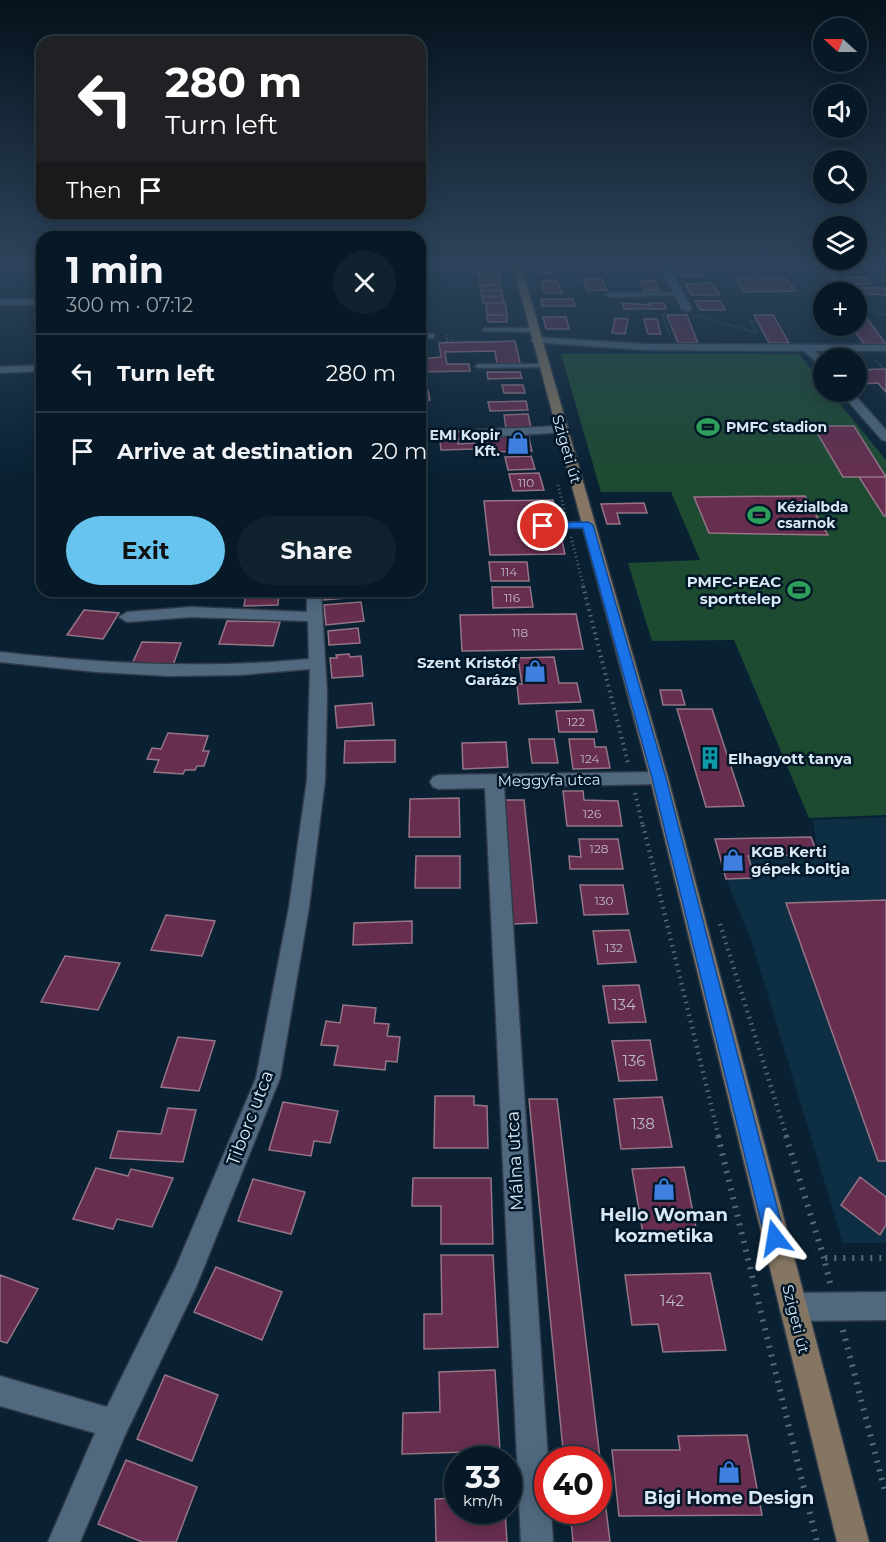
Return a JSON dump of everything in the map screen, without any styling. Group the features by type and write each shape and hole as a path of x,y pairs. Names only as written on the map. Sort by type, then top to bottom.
{"street":[{"path":"535,335 645,348 886,348"},
{"name":"Szigeti út","path":"535,335 659,778 853,1542"},
{"path":"807,348 813,354"},
{"path":"0,370 36,368"},
{"path":"855,402 885,435"},
{"path":"473,434 561,430"},
{"name":"Tiborc utca","path":"63,1542 114,1424 186,1277 268,1078 299,907 316,780 319,694 314,597"},
{"path":"127,617 190,612 315,617"},
{"path":"0,657 82,666 192,671 245,670 317,663"},
{"name":"Meggyfa utca","path":"439,782 659,778"},
{"name":"Málna utca","path":"494,780 537,1542"},
{"path":"793,1307 886,1306"},
{"path":"0,1391 114,1424"}],"lane":[{"path":"525,334 535,335"},
{"path":"479,366 543,366"},
{"path":"543,526 588,525"}],"path":[{"path":"669,334 673,344"},
{"path":"758,334 765,348"},
{"path":"876,361 884,369"},
{"path":"555,473 632,778 818,1542"},
{"path":"724,939 824,1258 886,1495"},
{"path":"824,1258 886,1258"}],"shaded area":[{"path":"886,817 886,1243 843,1243 752,943 726,879 748,856 818,855 813,820"}],"green space":[{"name":"PMFC-PEAC sporttelep","path":"561,354 799,354 813,372 813,402 838,402 886,460 886,815 809,818 734,640 652,641 628,563 700,560 671,492 601,492"}],"building":[{"path":"674,334 694,334 698,343 678,343"},
{"path":"764,334 784,334 789,343 769,343"},
{"path":"878,334 886,344 864,344 858,336"},
{"path":"515,341 520,363 497,364 495,351 445,352 447,364 469,364 470,371 426,372 426,358 441,357 439,343"},
{"path":"886,369 886,392 878,383 867,384 867,370"},
{"path":"487,372 520,372 522,378 488,379"},
{"path":"502,385 523,385 525,393 504,393"},
{"path":"426,390 428,390 430,400 426,400"},
{"path":"526,401 528,410 490,411 488,402"},
{"path":"528,414 531,428 506,429 504,415"},
{"path":"813,426 854,426 886,477 843,477"},
{"path":"472,431 474,438 458,439 458,444 475,443 476,449 441,450 439,432"},
{"path":"528,434 532,451 484,452 481,435"},
{"path":"531,456 535,469 508,470 505,457"},
{"path":"539,473 544,490 513,491 509,474"},
{"path":"859,477 886,477 886,516 884,516"},
{"name":"Kézialbda csarnok","path":"805,496 828,535 709,533 694,497"},
{"path":"553,500 565,554 490,555 484,501"},
{"path":"644,503 647,513 617,513 620,524 607,524 601,504"},
{"path":"489,562 527,562 529,581 491,581"},
{"path":"492,587 530,587 533,607 493,608"},
{"path":"246,597 279,597 278,605 244,606"},
{"path":"324,597 358,597 324,600"},
{"path":"361,602 364,621 326,625 324,605"},
{"path":"84,610 119,613 103,639 67,635"},
{"path":"576,614 583,649 462,651 460,615"},
{"path":"227,621 280,622 273,646 219,644"},
{"path":"358,628 360,643 329,645 328,631"},
{"path":"142,642 181,643 172,668 131,666"},
{"path":"349,654 350,657 361,656 363,676 332,678 330,658"},
{"path":"554,657 559,683 577,683 581,702 519,704 517,684 522,684 518,658"},
{"path":"660,690 681,690 685,705 663,705"},
{"path":"372,703 374,725 337,728 335,706"},
{"name":"Elhagyott tanya","path":"677,709 712,709 744,806 706,807"},
{"path":"593,710 597,732 559,732 556,711"},
{"path":"168,733 208,736 203,751 209,751 204,766 197,766 195,770 185,770 183,774 154,772 159,760 147,759 152,748 161,749"},
{"path":"529,739 554,739 558,763 532,763"},
{"path":"569,739 594,739 595,747 606,747 610,768 573,769"},
{"path":"395,740 395,762 344,763 345,741"},
{"path":"506,742 508,767 463,769 462,743"},
{"path":"563,791 583,791 584,800 618,801 622,826 567,826"},
{"path":"459,798 460,837 409,837 410,799"},
{"path":"502,800 524,800 537,923 512,924"},
{"path":"811,837 818,855 748,856 755,878 726,879 715,839"},
{"path":"579,839 618,839 623,869 570,869 569,856 581,857"},
{"path":"416,856 460,856 460,888 415,888"},
{"path":"580,885 623,885 628,914 584,915"},
{"path":"886,900 886,1161 878,1161 786,903"},
{"path":"166,915 215,921 202,956 151,950"},
{"path":"412,921 412,943 353,945 354,923"},
{"path":"629,930 636,962 598,964 593,931"},
{"path":"65,956 120,963 98,1010 41,1002"},
{"path":"639,985 646,1022 609,1023 603,986"},
{"path":"343,1005 376,1008 374,1023 389,1024 387,1036 400,1037 397,1062 386,1061 385,1070 334,1065 338,1046 321,1045 326,1021 340,1023"},
{"path":"178,1037 215,1041 199,1091 161,1087"},
{"path":"650,1040 657,1080 619,1081 612,1041"},
{"path":"435,1096 474,1096 474,1105 487,1106 488,1148 434,1148"},
{"path":"662,1097 672,1147 621,1149 614,1099"},
{"path":"529,1099 557,1099 599,1446 563,1446"},
{"path":"283,1102 338,1111 330,1143 314,1141 311,1156 269,1150"},
{"path":"168,1108 196,1110 183,1162 110,1158 118,1131 161,1134"},
{"path":"684,1167 697,1233 643,1234 632,1169"},
{"path":"96,1168 128,1176 131,1169 173,1178 152,1227 117,1219 113,1229 73,1219"},
{"path":"860,1177 886,1197 886,1225 880,1235 841,1205"},
{"path":"413,1178 491,1178 493,1244 441,1244 441,1206 412,1206"},
{"path":"253,1179 305,1192 291,1234 238,1221"},
{"path":"441,1255 493,1255 498,1347 424,1349 424,1314 442,1314"},
{"path":"216,1267 282,1292 262,1340 194,1312"},
{"path":"710,1273 726,1350 663,1352 658,1324 632,1325 625,1275"},
{"path":"0,1275 38,1289 7,1343 0,1341"},
{"path":"495,1370 500,1446 444,1446 444,1453 402,1454 403,1413 440,1412 439,1372"},
{"path":"165,1375 218,1395 192,1461 137,1439"},
{"path":"747,1435 762,1515 619,1516 612,1450 680,1450 678,1436"},
{"path":"126,1460 197,1487 176,1542 142,1542 98,1524"},
{"path":"435,1499 444,1499 444,1524 506,1524 507,1542 436,1542"},
{"path":"571,1524 608,1524 610,1542 573,1542"}],"place":[{"name":"PMFC stadion","path":"708,427"},
{"name":"EMI Kopir Kft.","path":"518,443"},
{"name":"Kézialbda csarnok","path":"759,515"},
{"name":"PMFC-PEAC sporttelep","path":"799,590"},
{"name":"Szent Kristóf Garázs","path":"535,671"},
{"name":"Elhagyott tanya","path":"710,758"},
{"name":"KGB Kerti gépek boltja","path":"733,860"},
{"name":"Hello Woman kozmetika","path":"664,1189"},
{"name":"Bigi Home Design","path":"729,1472"}],"route":[{"path":"543,526 588,525 659,778 775,1238"}]}
